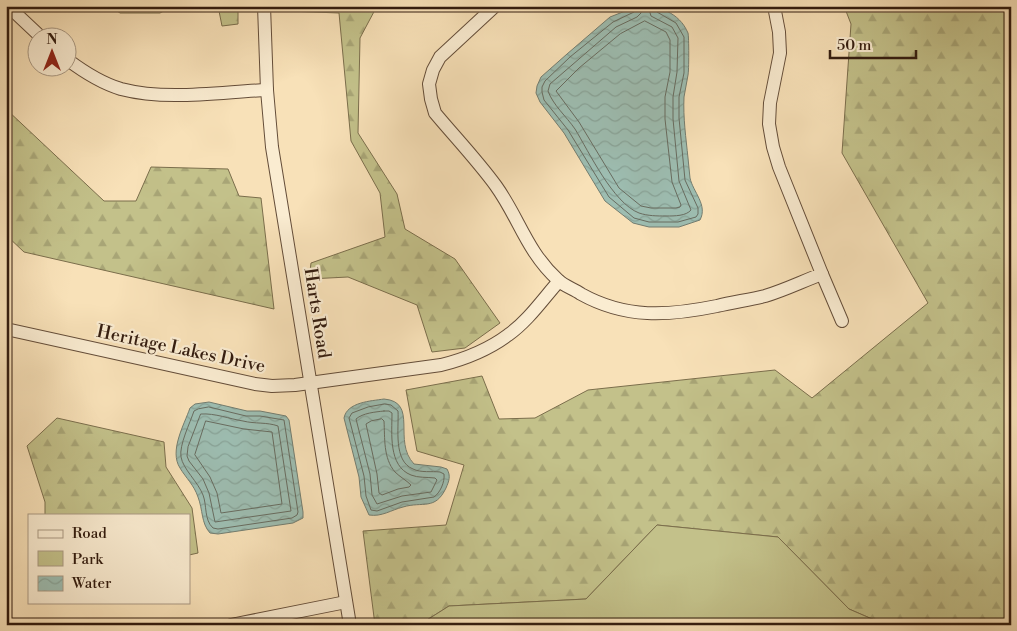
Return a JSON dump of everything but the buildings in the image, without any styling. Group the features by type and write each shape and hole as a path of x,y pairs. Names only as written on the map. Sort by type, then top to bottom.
{"street":[{"path":"8,6 31,28"},
{"name":"Harts Road","path":"264,6 267,90 272,147 350,625"},
{"path":"496,6 440,57 433,70 429,84 430,99 435,113 495,185 512,212 525,240 559,281 592,300 613,307 639,313 662,314 682,313 764,296 822,274"},
{"path":"774,6 779,32 780,53 770,103 769,124 773,147 779,167 842,321"},
{"path":"78,68 101,82 121,89 146,93 171,95 267,90"},
{"name":"Heritage Lakes Drive","path":"6,329 255,384 272,386 310,383 440,365 462,360 485,350 509,335 528,317 559,281"},
{"path":"231,625 346,602"}],"green space":[{"path":"110,6 173,6 160,13 120,13"},
{"path":"218,6 238,6 238,24 222,26"},
{"path":"288,6 377,6 360,38 358,133 397,194 405,229 455,259 500,323 465,348 432,352 417,305 348,277 309,279 311,263 385,237 380,193 351,141 339,13 288,11"},
{"path":"844,6 1011,6 1011,625 886,625 849,609 778,537 657,525 586,599 449,606 419,625 375,625 363,531 446,525 464,465 417,451 406,390 482,376 499,419 535,418 588,390 775,370 812,398 928,303 842,153 851,24"},
{"path":"6,109 104,201 136,201 151,167 228,169 239,196 261,198 274,309 24,252 6,235"},
{"path":"57,418 164,442 166,467 192,508 198,553 190,555 190,514 45,514 45,502 27,446"},
{"path":"657,525 778,537 849,609 886,625 419,625 449,606 586,599"}],"water":[{"path":"638,6 661,9 674,15 688,33 688,72 684,97 685,128 690,178 701,204 702,214 700,220 679,227 649,227 633,223 605,201 564,133 540,102 536,93 541,77 610,17"},
{"path":"384,399 394,402 400,407 403,415 405,445 408,455 414,464 447,469 449,478 442,495 433,503 410,505 378,515 369,515 361,497 359,477 344,418 346,413 355,405"},
{"path":"209,402 247,411 260,411 286,416 289,420 303,518 293,523 218,534 210,533 205,525 200,502 192,485 180,468 176,454 179,438 190,408 195,404"}]}
